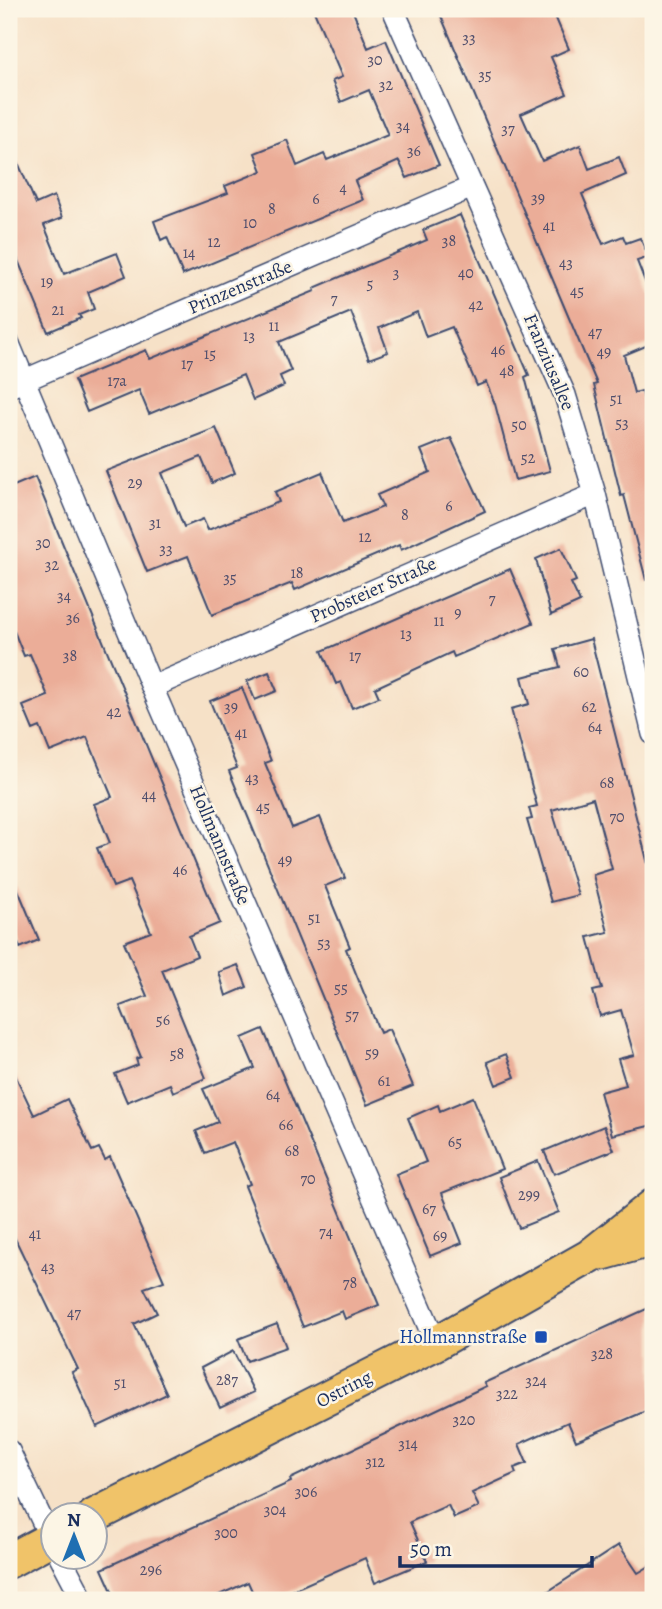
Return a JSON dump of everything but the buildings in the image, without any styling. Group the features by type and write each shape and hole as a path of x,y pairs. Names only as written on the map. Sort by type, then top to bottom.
{"main road":[{"name":"Ostring","path":"108,1509 436,1343 590,1256 653,1206"},
{"name":"Ostring","path":"590,1256 653,1239"},
{"path":"9,1561 38,1550"}],"street":[{"name":"Franziusallee","path":"393,9 565,395 595,494 653,734"},
{"name":"Prinzenstraße","path":"16,384 472,187"},
{"name":"Hollmannstraße","path":"9,344 16,384 152,687 436,1343"},
{"name":"Probsteier Straße","path":"152,687 595,494"},
{"path":"9,1451 38,1511"},
{"path":"67,1570 83,1600"}],"place":[{"name":"Hollmannstraße","path":"541,1337"}]}
